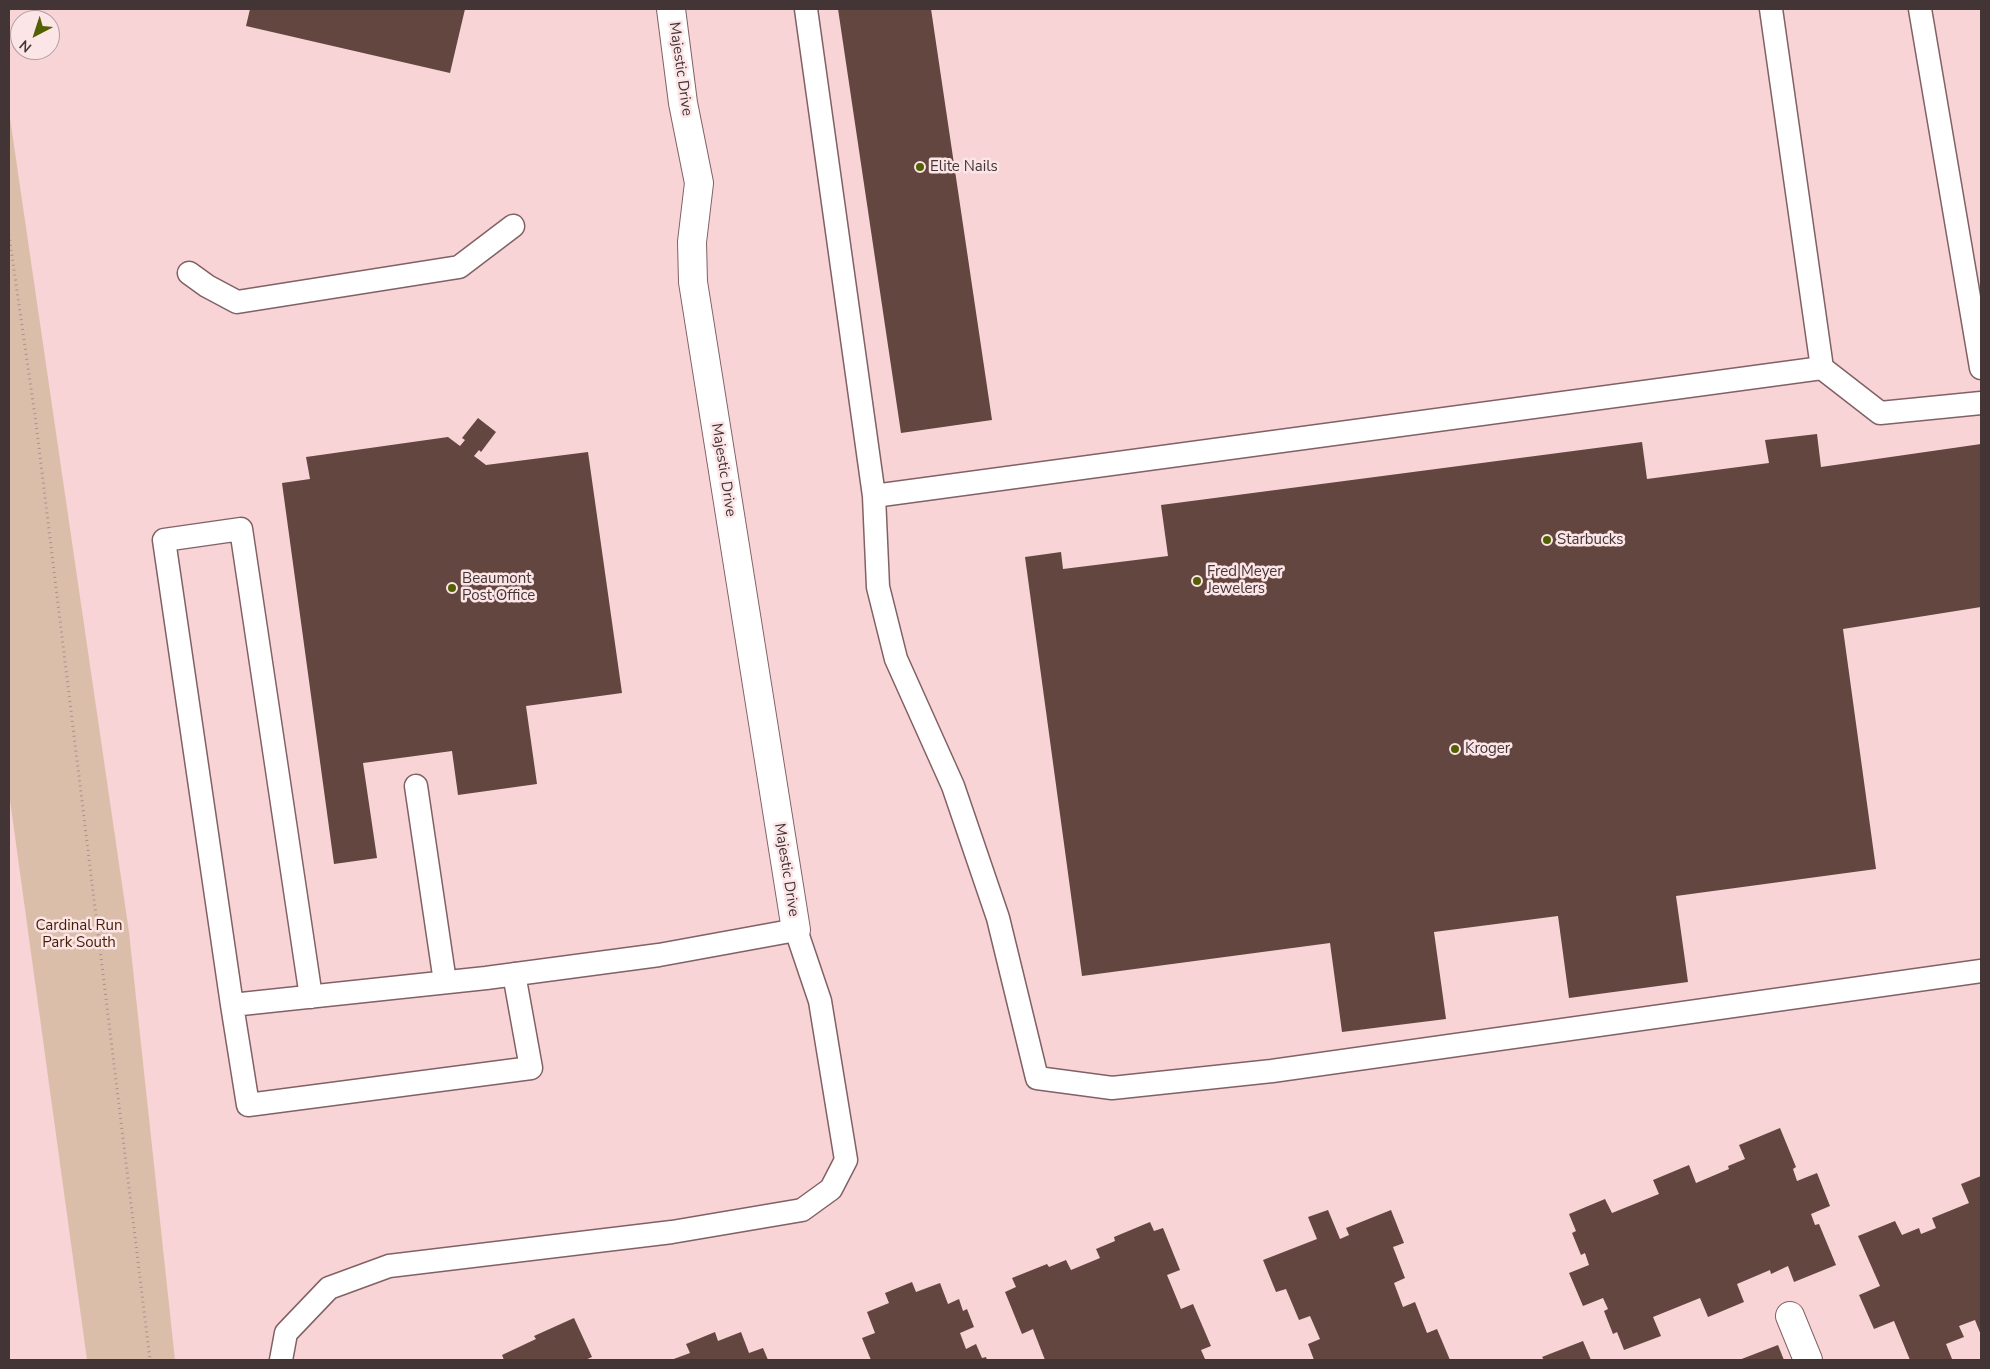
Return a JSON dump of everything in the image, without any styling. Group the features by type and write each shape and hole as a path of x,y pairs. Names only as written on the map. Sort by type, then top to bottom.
{"street":[{"name":"Majestic Drive","path":"671,9 683,103 700,183 692,242 693,282 796,930"},
{"path":"1790,1316 1808,1360"}],"lane":[{"path":"806,9 874,496 878,587 896,659 953,786 998,918 1037,1078 1112,1088 1272,1071 1981,971"},
{"path":"1771,9 1822,368 1880,413 1981,403"},
{"path":"1920,9 1981,368"},
{"path":"189,273 237,302 459,267 512,226"},
{"path":"874,496 1822,368"},
{"path":"311,997 241,529 164,540 248,1105 531,1068 514,974"},
{"path":"416,786 445,982"},
{"path":"232,1005 514,974 659,955 796,930 820,1001 846,1160 830,1189 802,1210 672,1232 389,1266 329,1288 286,1333 281,1360"}],"path":[{"path":"9,235 37,433 150,1360"}],"green space":[{"name":"Cardinal Run Park South","path":"9,111 129,932 175,1360 87,1360 9,793"}],"building":[{"path":"250,9 465,9 450,73 246,26"},
{"path":"838,9 931,9 992,420 901,433"},
{"name":"Beaumont Post Office","path":"478,418 496,432 481,452 479,450 474,456 486,465 588,452 622,693 526,706 537,784 458,795 452,751 363,763 377,858 334,864 282,483 310,479 306,457 448,437 460,446 465,440 462,438"},
{"name":"Kroger","path":"1817,434 1821,467 1981,444 1981,607 1843,629 1876,869 1676,896 1688,982 1569,998 1558,916 1434,932 1446,1019 1342,1032 1330,943 1082,976 1025,557 1061,552 1063,569 1168,556 1161,505 1642,442 1647,479 1769,463 1765,440"},
{"path":"1780,1128 1796,1167 1793,1169 1797,1181 1817,1173 1830,1206 1811,1214 1815,1225 1819,1224 1836,1265 1794,1282 1788,1266 1771,1274 1770,1270 1737,1284 1744,1302 1708,1317 1700,1298 1653,1317 1661,1336 1624,1350 1617,1332 1613,1334 1604,1311 1608,1309 1603,1298 1583,1306 1569,1273 1589,1265 1585,1253 1581,1255 1572,1233 1576,1231 1569,1214 1605,1199 1612,1213 1659,1194 1653,1180 1689,1165 1696,1183 1729,1169 1728,1166 1745,1159 1739,1145"},
{"path":"1981,1176 1981,1335 1975,1320 1959,1326 1964,1337 1946,1344 1952,1359 1910,1360 1894,1321 1874,1329 1859,1295 1880,1286 1858,1236 1895,1221 1902,1235 1919,1228 1921,1234 1936,1228 1932,1218 1969,1203 1961,1184"},
{"path":"1328,1210 1340,1239 1349,1235 1346,1228 1391,1210 1404,1243 1393,1247 1405,1278 1394,1283 1403,1307 1415,1302 1427,1333 1437,1329 1450,1360 1314,1360 1308,1344 1320,1339 1310,1316 1299,1320 1286,1289 1276,1292 1263,1260 1317,1239 1308,1217"},
{"path":"1150,1222 1154,1231 1163,1228 1180,1270 1167,1275 1181,1309 1193,1304 1211,1346 1201,1350 1205,1359 1045,1360 1033,1329 1022,1334 1005,1292 1016,1287 1012,1278 1047,1264 1049,1267 1066,1260 1071,1270 1100,1258 1096,1249 1115,1241 1114,1237"},
{"path":"912,1282 916,1292 940,1283 948,1304 959,1299 963,1311 967,1309 974,1327 960,1333 966,1349 976,1344 982,1358 986,1357 987,1360 871,1360 862,1338 875,1333 867,1312 889,1303 885,1293"},
{"path":"574,1318 592,1357 585,1360 504,1360 502,1355 536,1339 534,1336"},
{"path":"715,1332 718,1341 741,1332 749,1353 763,1348 768,1360 671,1360 690,1353 686,1344"},
{"path":"1583,1341 1591,1360 1544,1360 1542,1357"},
{"path":"1778,1345 1784,1360 1739,1360"}],"place":[{"name":"Elite Nails","path":"920,167"},
{"name":"Starbucks","path":"1547,540"},
{"name":"Fred Meyer Jewelers","path":"1197,581"},
{"name":"Beaumont Post Office","path":"452,588"},
{"name":"Kroger","path":"1455,749"}]}
